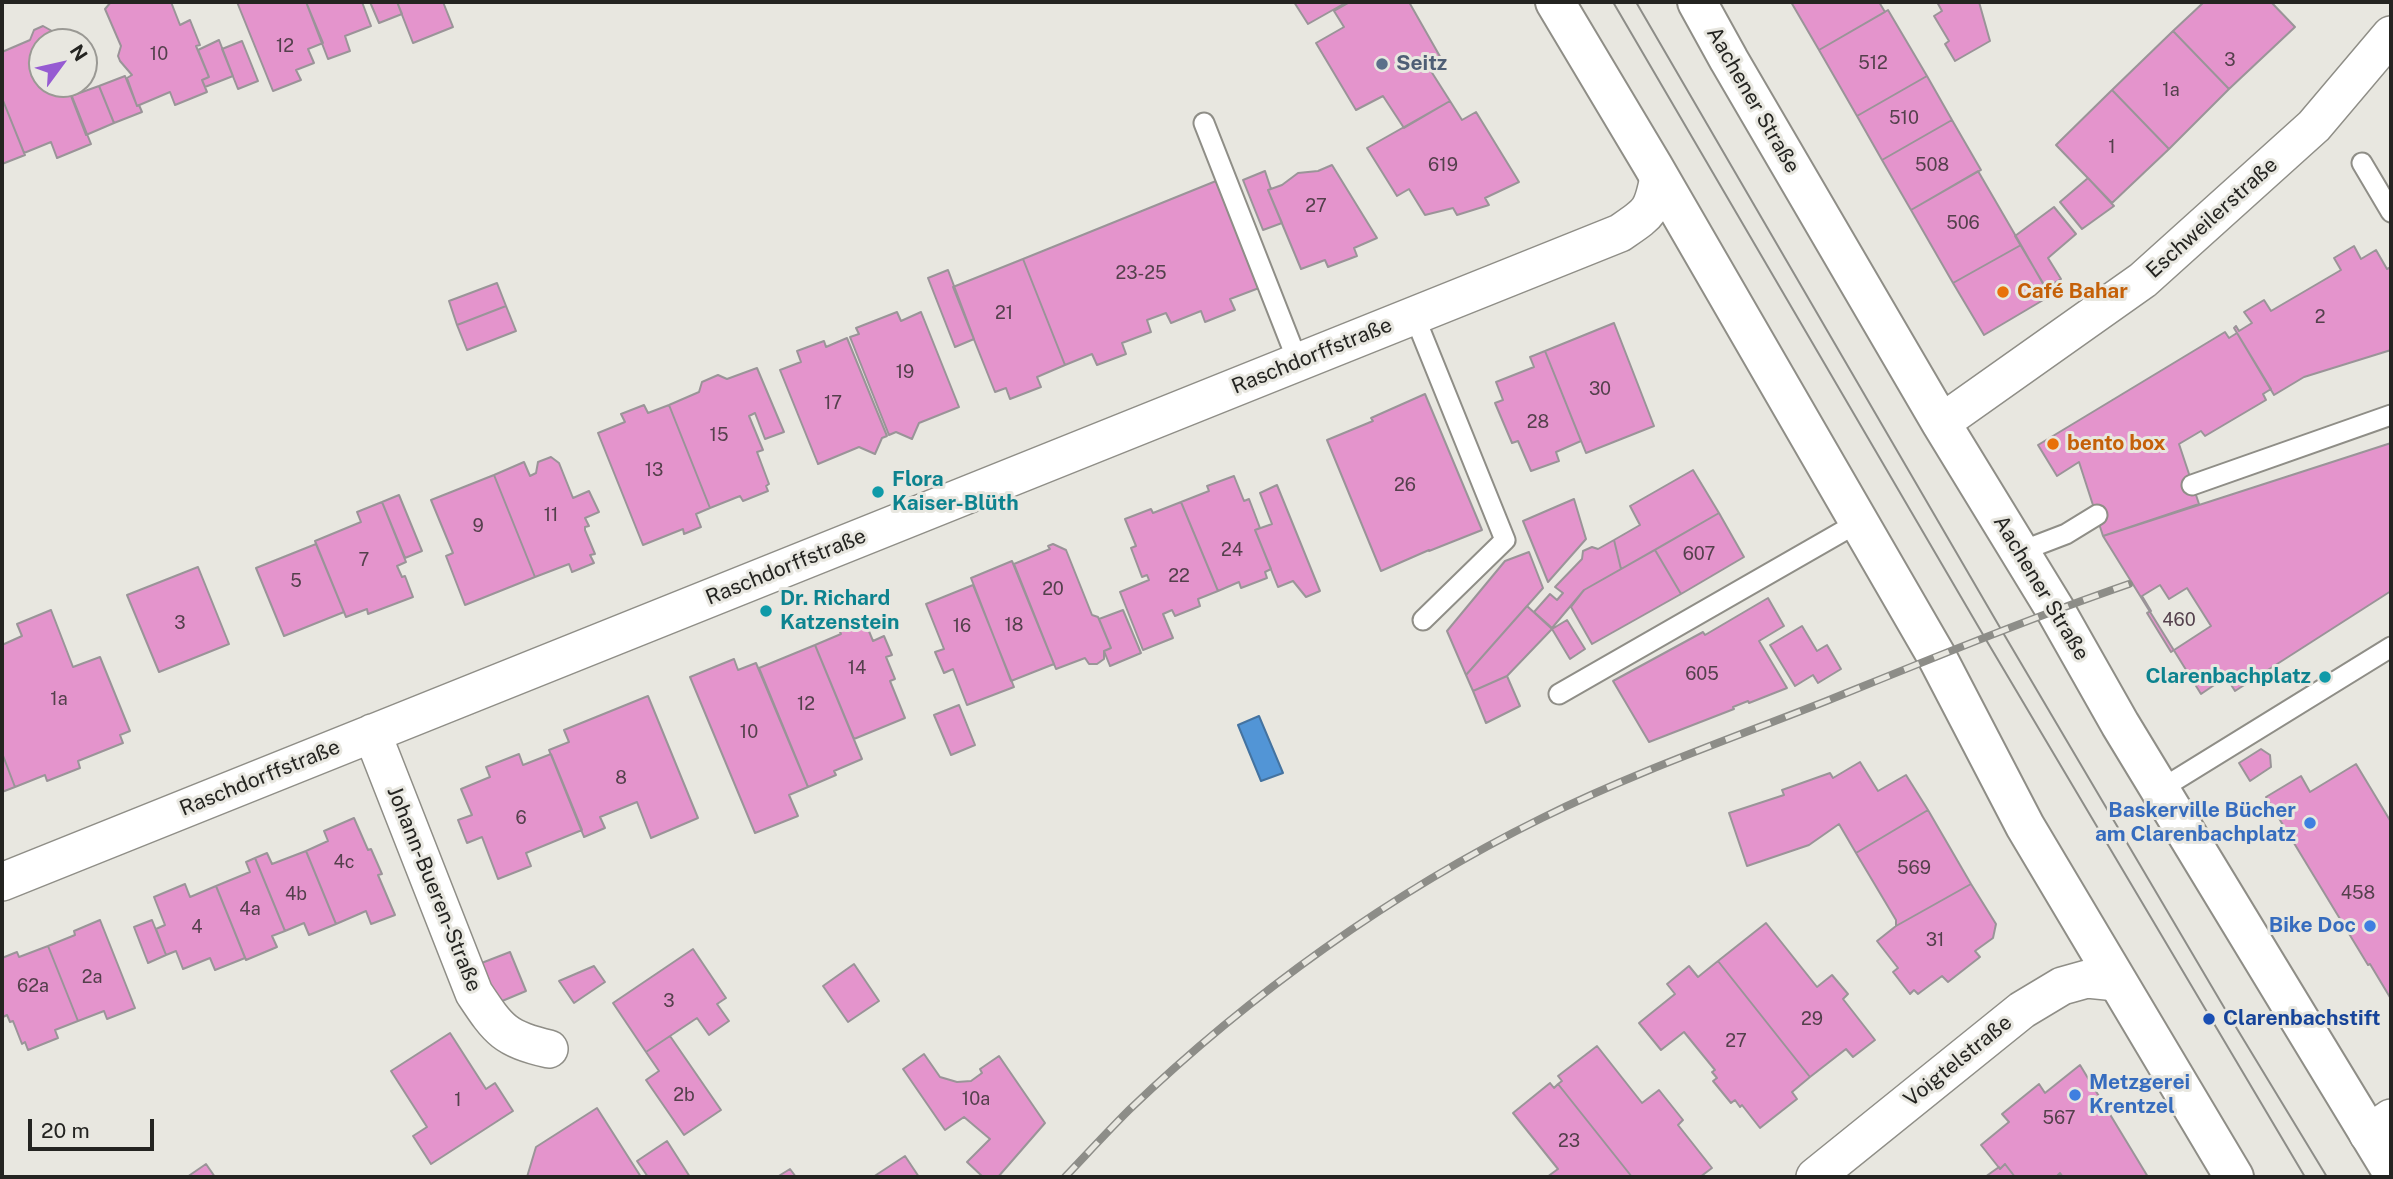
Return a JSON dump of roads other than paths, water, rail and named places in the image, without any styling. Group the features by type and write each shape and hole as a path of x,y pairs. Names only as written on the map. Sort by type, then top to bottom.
{"main road":[{"path":"1555,2 1937,657 2025,826 2234,1177"},
{"name":"Aachener Straße","path":"1698,2 1729,60 1941,423 2056,611 2120,724 2380,1126 2391,1170"}],"street":[{"name":"Eschweilerstraße","path":"1941,423 2143,280 2314,127 2391,35"},
{"name":"Raschdorffstraße","path":"2,882 1620,233 1641,219 1654,205 1659,177"},
{"name":"Johann-Bueren-Straße","path":"372,733 474,993 496,1026 522,1043 549,1049"},
{"name":"Voigtelstraße","path":"1815,1177 2022,1010 2062,986 2087,979 2117,982"}],"lane":[{"path":"1204,123 1298,362"},
{"path":"2362,163 2391,212"},
{"path":"1414,315 1505,540 1423,621"},
{"path":"2192,485 2391,415"},
{"path":"2019,552 2066,534 2096,515"},
{"path":"1559,694 1858,522"},
{"path":"2161,789 2391,647"}],"water":[{"path":"1259,716 1283,773 1261,781 1238,725"}],"tram line":[{"path":"1613,2 1985,638 2305,1177"},
{"path":"1636,2 2002,631 2327,1177"}],"railway":[{"path":"1065,1177 1129,1110 1175,1067 1273,986 1377,912 1486,847 1577,801 1648,770 2129,584"}],"place":[{"name":"Seitz","path":"1382,64"},
{"name":"Café Bahar","path":"2003,292"},
{"name":"bento box","path":"2053,444"},
{"name":"Flora Kaiser-Blüth","path":"878,492"},
{"name":"Dr. Richard Katzenstein","path":"766,611"},
{"name":"Clarenbachplatz","path":"2325,677"},
{"name":"Baskerville Bücher am Clarenbachplatz","path":"2310,823"},
{"name":"Bike Doc","path":"2370,926"},
{"name":"Clarenbachstift","path":"2209,1019"},
{"name":"Metzgerei Krentzel","path":"2075,1095"}]}
